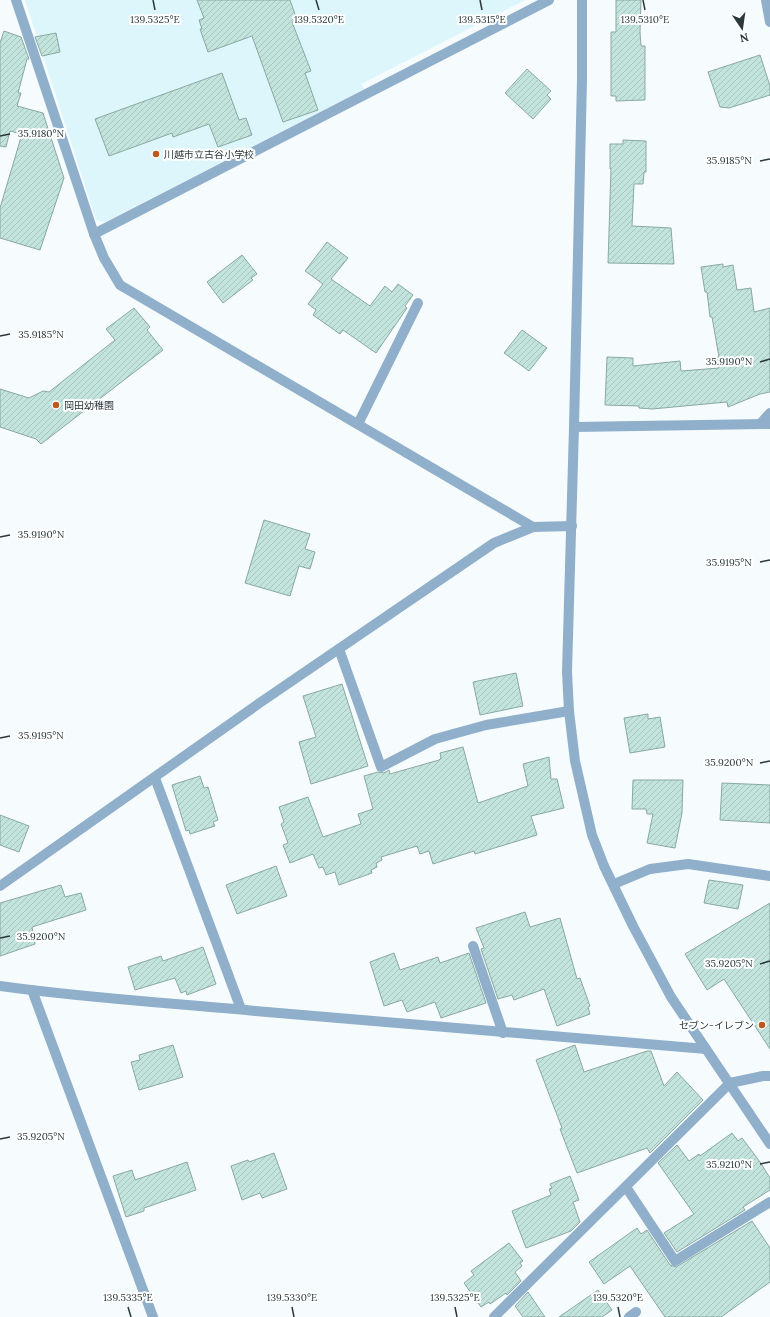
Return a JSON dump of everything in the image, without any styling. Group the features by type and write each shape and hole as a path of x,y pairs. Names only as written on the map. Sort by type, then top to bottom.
{"street":[{"path":"16,0 94,234 104,258 120,285 533,527"},
{"path":"94,234 549,0"},
{"path":"582,0 582,79 572,526 567,672 569,711 575,761 592,835 604,866 633,926 670,997 730,1083 770,1144"},
{"path":"766,0 770,22"},
{"path":"358,424 418,303"},
{"path":"574,427 765,424 770,413"},
{"path":"0,886 339,649 494,543 533,527 572,526"},
{"path":"339,649 381,767 435,739 486,725 569,711"},
{"path":"155,778 241,1009"},
{"path":"614,884 650,869 688,864 770,876"},
{"path":"473,946 502,1033"},
{"path":"0,986 137,1002 241,1009 502,1033 706,1049"},
{"path":"32,990 154,1317"},
{"path":"494,1317 730,1083 763,1076 770,1076"},
{"path":"626,1187 675,1261 770,1202"}],"shaded area":[{"name":"川越市立古谷小学校","path":"25,0 525,0 361,84 364,89 105,222 96,220"}],"building":[{"path":"197,0 290,0 297,20 292,22 311,71 305,73 318,110 283,122 252,36 208,52 200,29 202,29 199,20 204,18"},
{"path":"616,0 641,0 640,32 641,46 645,46 645,100 616,101 616,96 611,96 611,32 616,32"},
{"path":"4,31 21,37 29,59 27,59 18,93 21,93 17,106 43,113 64,178 40,250 0,238 0,208 22,134 10,131 6,147 0,146 0,43"},
{"path":"56,33 60,52 42,56 35,37"},
{"path":"760,55 770,86 770,95 729,108 720,107 708,72"},
{"path":"527,69 551,91 547,95 551,99 533,119 505,93"},
{"path":"222,73 239,120 246,118 252,135 218,147 209,124 173,137 172,133 109,156 95,119"},
{"path":"623,140 646,141 646,172 644,172 643,184 634,184 632,226 671,228 674,264 608,263 611,169 610,144 623,144"},
{"path":"327,242 348,258 331,279 370,306 385,286 392,292 398,284 413,295 405,306 407,308 376,353 343,330 340,334 313,315 316,310 308,304 323,284 305,271"},
{"path":"242,255 257,274 251,278 253,280 223,303 207,282"},
{"path":"723,264 723,267 733,265 737,290 751,288 754,312 770,308 770,392 760,394 728,407 727,402 652,409 639,408 639,406 605,405 607,357 633,358 633,366 680,361 681,371 719,368 717,357 719,357 712,317 710,317 707,292 705,292 701,267"},
{"path":"134,308 150,327 147,330 163,350 41,444 36,439 0,427 0,389 29,398 43,391 49,392 115,340 106,329"},
{"path":"522,330 547,348 529,371 504,353"},
{"path":"264,520 310,534 305,549 315,552 310,569 299,566 290,596 245,583"},
{"path":"516,673 523,706 480,715 473,682"},
{"path":"342,684 368,766 311,784 299,742 316,737 303,696"},
{"path":"648,714 648,719 660,717 665,747 630,753 624,718"},
{"path":"463,747 478,803 528,786 523,764 549,757 551,779 557,779 564,808 531,816 537,835 475,854 474,851 433,864 429,851 420,854 417,846 381,857 382,860 376,863 377,867 371,870 372,873 339,885 335,872 326,875 323,867 319,868 313,854 290,863 283,845 288,843 281,824 284,822 279,807 308,797 323,837 361,824 358,814 373,809 364,776 378,772 384,773 389,770 390,774 439,760 441,758 440,753"},
{"path":"200,776 204,788 208,787 218,820 213,822 215,826 190,834 189,830 186,831 172,785"},
{"path":"633,780 683,780 682,813 675,848 647,843 653,814 647,814 646,809 632,809"},
{"path":"722,783 770,785 770,823 720,820"},
{"path":"0,815 29,826 19,852 0,845"},
{"path":"276,866 287,896 237,914 226,885"},
{"path":"709,880 743,885 738,909 704,903"},
{"path":"61,885 65,897 81,893 86,910 32,927 35,944 0,956 0,903"},
{"path":"770,903 770,1049 724,979 707,990 685,954"},
{"path":"525,912 530,927 560,918 577,979 580,978 590,1006 588,1007 590,1014 557,1026 544,989 514,1000 512,995 498,999 481,949 484,948 476,928"},
{"path":"203,947 216,984 187,995 186,991 181,993 175,978 135,990 128,967 161,956 163,961"},
{"path":"394,953 400,970 438,957 440,963 469,953 486,1003 441,1018 435,1002 407,1012 402,1000 384,1006 370,962"},
{"path":"173,1045 183,1077 139,1090 131,1062 140,1060 139,1055"},
{"path":"575,1045 584,1072 651,1051 664,1086 677,1072 703,1100 650,1153 647,1148 577,1173 560,1129 562,1128 536,1060"},
{"path":"732,1133 738,1141 742,1138 760,1162 770,1178 770,1190 743,1207 745,1210 677,1252 664,1233 694,1214 658,1163 677,1145 689,1161 699,1154 700,1156"},
{"path":"274,1153 287,1189 262,1198 260,1193 242,1200 231,1166 248,1160 249,1162"},
{"path":"187,1162 196,1190 144,1208 144,1211 126,1217 113,1176 132,1170 135,1180"},
{"path":"570,1176 579,1200 573,1202 580,1222 571,1231 526,1248 512,1211 551,1195 549,1189 552,1188 550,1184"},
{"path":"752,1221 770,1248 770,1282 721,1317 665,1317 630,1266 604,1284 589,1262 637,1228 641,1234 647,1230 670,1265 676,1267"},
{"path":"509,1243 523,1261 520,1263 522,1266 515,1272 521,1281 507,1295 506,1293 490,1304 489,1302 481,1307 464,1283 474,1275 471,1271"},
{"path":"598,1290 612,1310 602,1317 559,1317"},
{"path":"528,1292 545,1317 523,1317 515,1306"}],"place":[{"name":"川越市立古谷小学校","path":"156,154"},
{"name":"岡田幼稚園","path":"56,405"},
{"name":"セブン-イレブン","path":"762,1025"}]}
